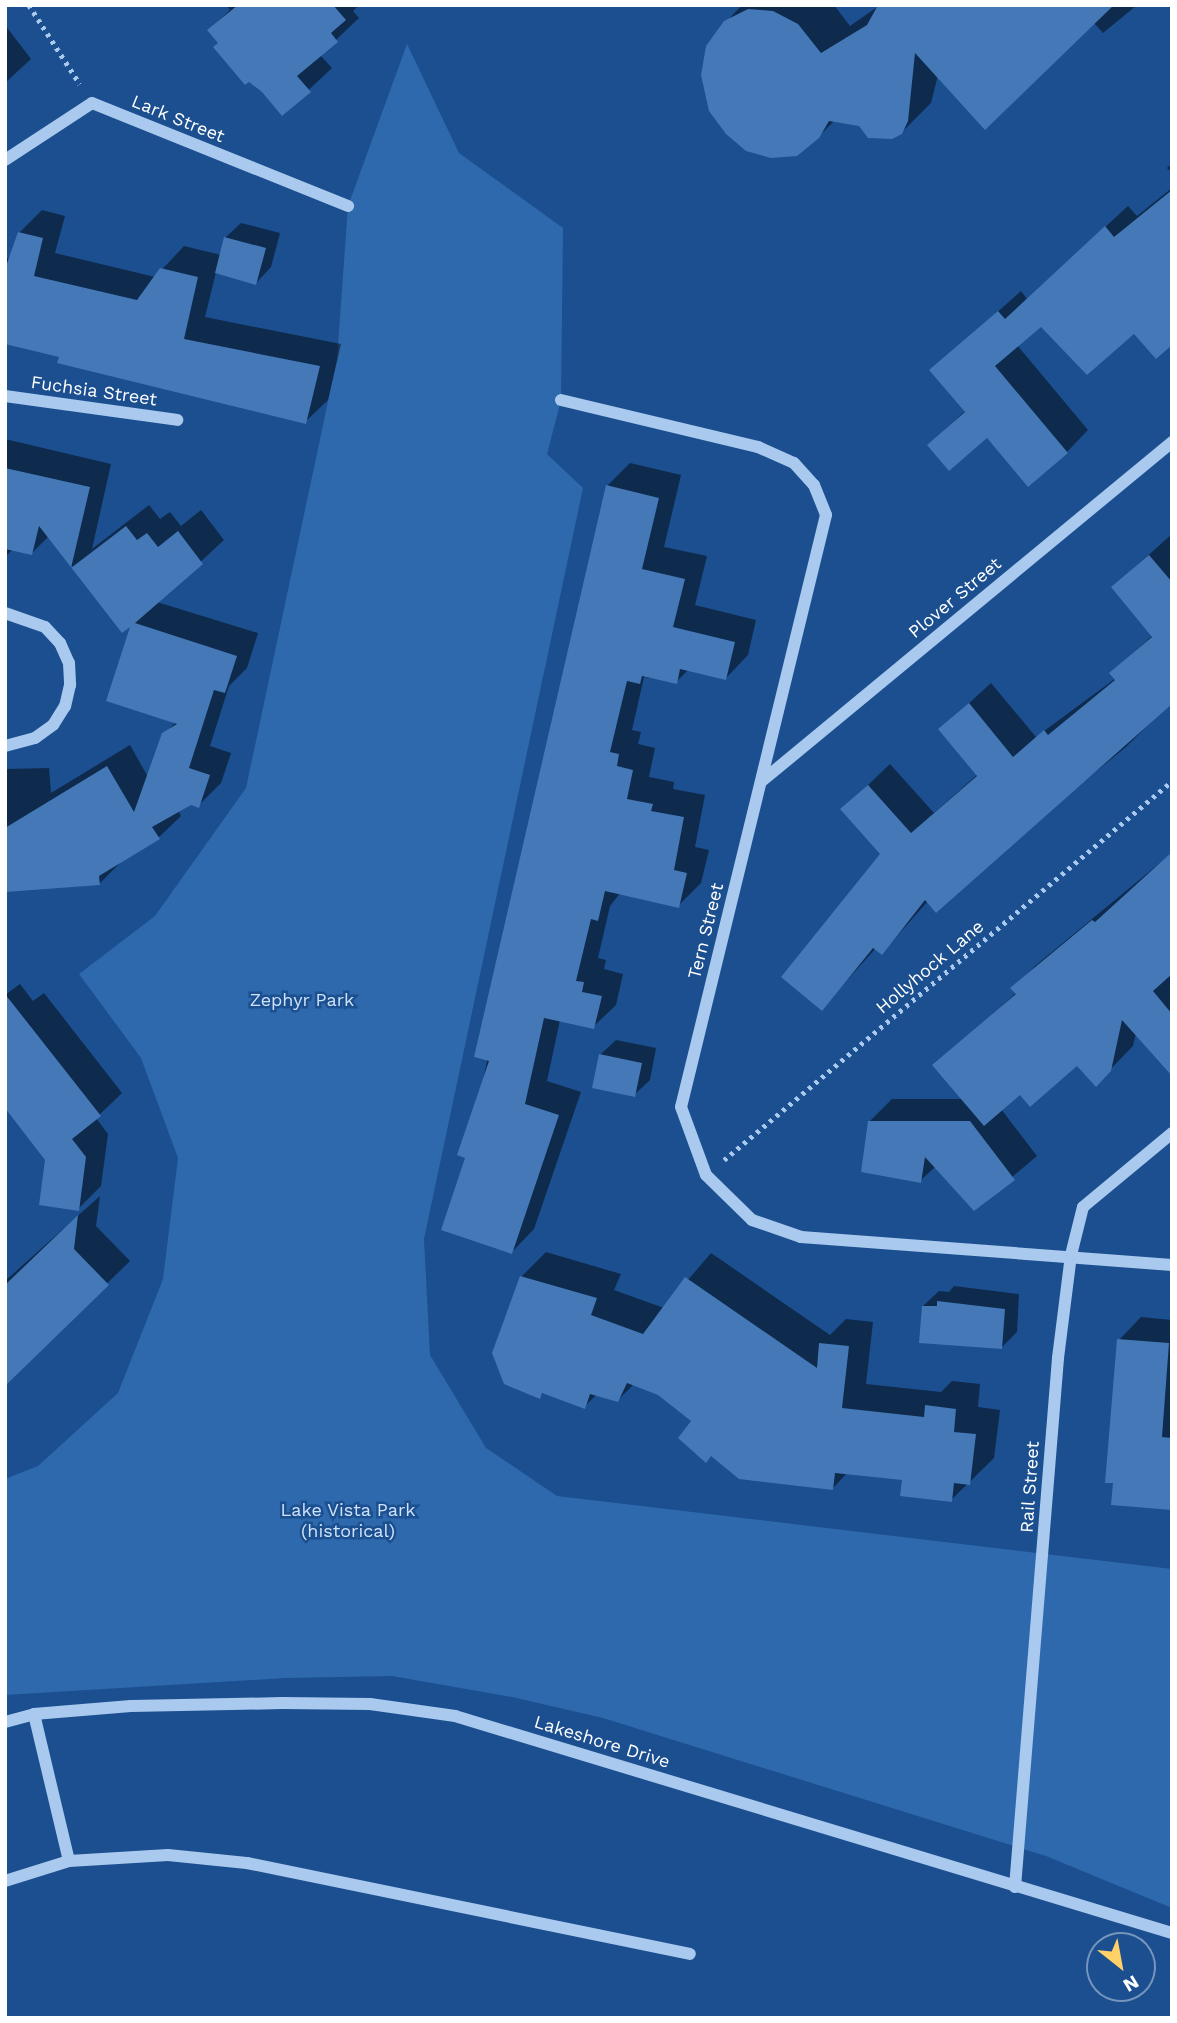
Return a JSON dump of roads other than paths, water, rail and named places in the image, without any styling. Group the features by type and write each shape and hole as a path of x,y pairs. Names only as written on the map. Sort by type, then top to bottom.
{"street":[{"name":"Lark Street","path":"5,160 92,103 348,206"},
{"name":"Fuchsia Street","path":"5,396 177,420"},
{"name":"Tern Street","path":"561,400 758,447 793,463 814,485 826,515 681,1107 706,1175 752,1220 802,1237 1071,1255 1172,1265"},
{"name":"Plover Street","path":"762,781 1172,442"},
{"path":"5,613 45,627 60,643 69,663 71,685 65,706 53,725 35,738 5,746"},
{"name":"Rail Street","path":"1015,1887 1058,1358 1071,1255 1083,1207 1172,1133"},
{"name":"Lakeshore Drive","path":"5,1721 34,1714 131,1706 282,1703 370,1704 455,1716 1172,1933"},
{"path":"34,1714 69,1861"},
{"path":"5,1881 69,1861 168,1855 247,1863 690,1954"}],"park label":[{"name":"Zephyr Park","path":"302,1000"},
{"name":"Lake Vista Park (historical)","path":"348,1521"}]}
